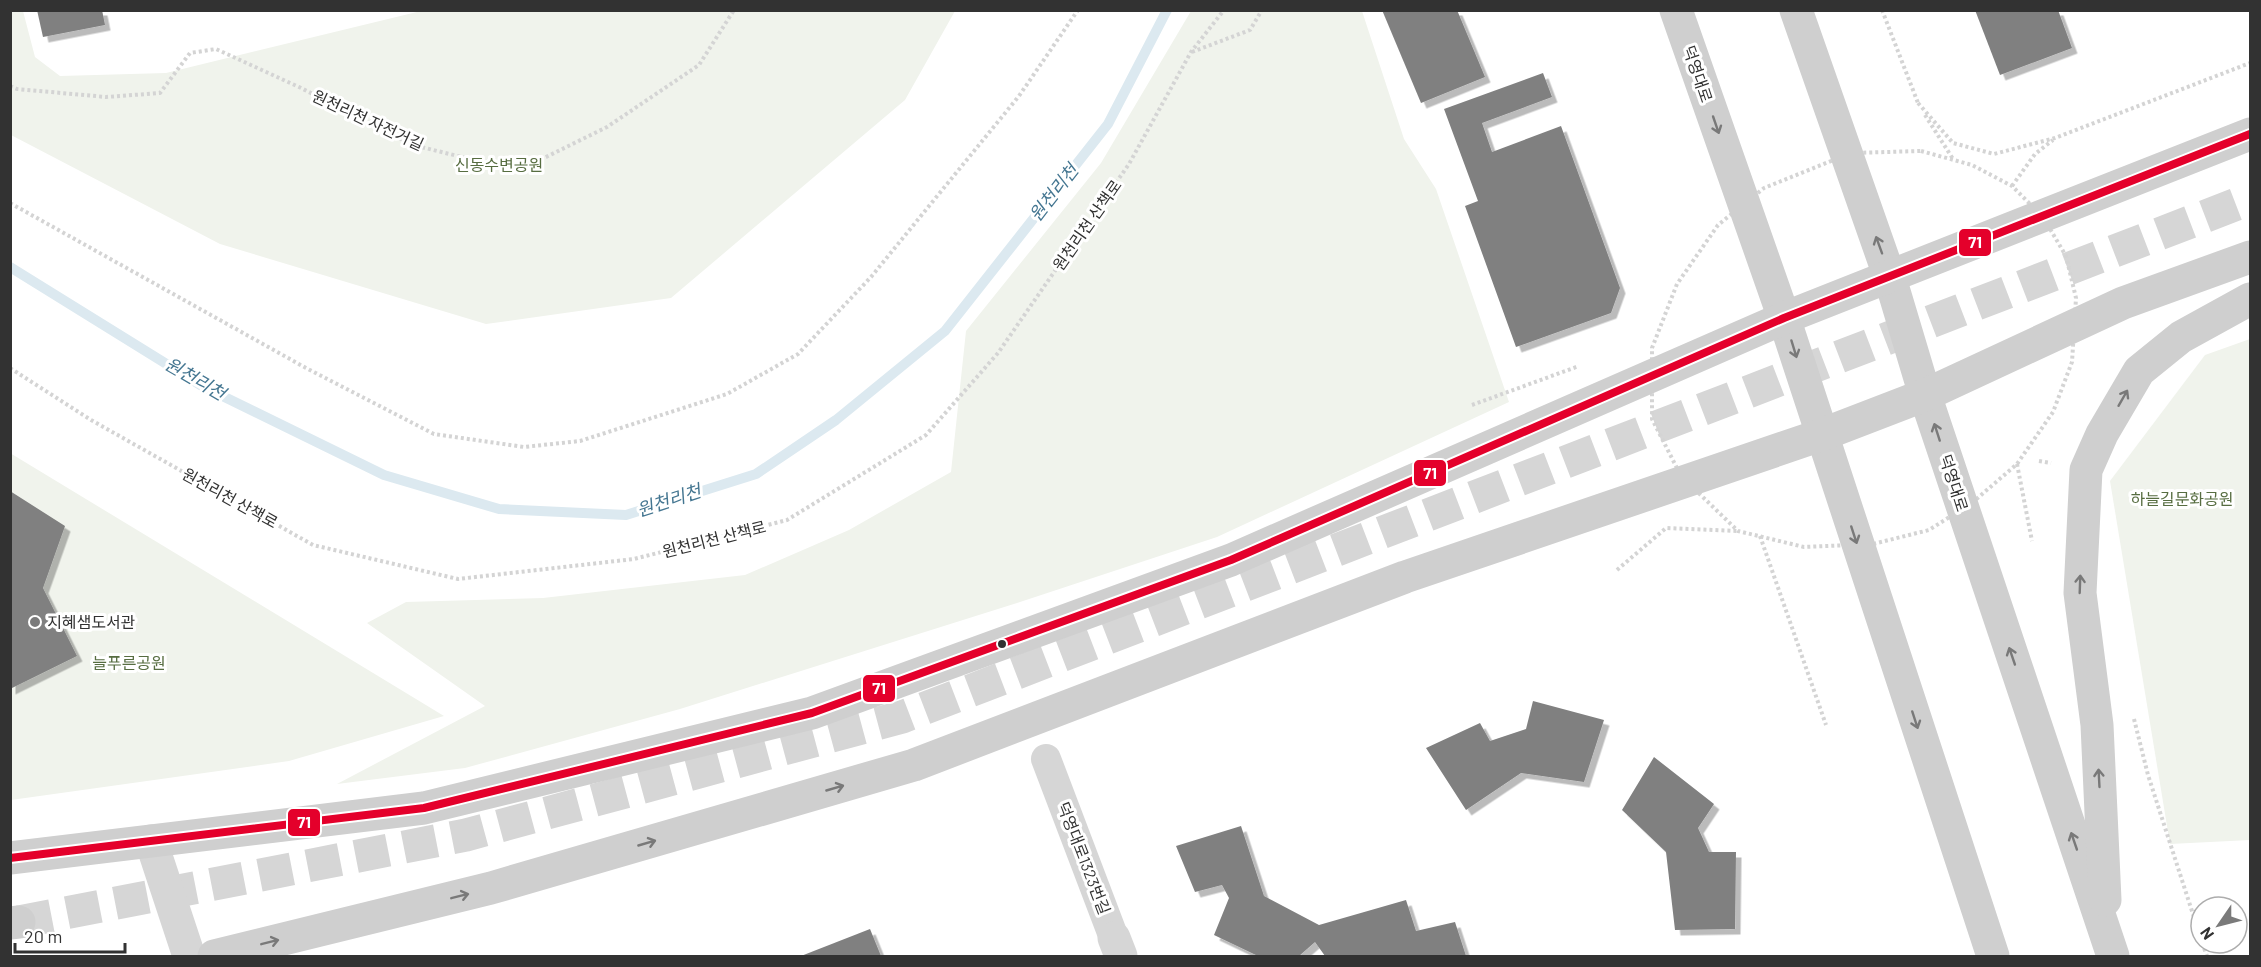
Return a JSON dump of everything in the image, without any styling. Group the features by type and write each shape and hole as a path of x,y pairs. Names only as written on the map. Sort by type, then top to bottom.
{"main road":[{"name":"덕영대로","path":"1676,10 1784,318 1993,957"},
{"name":"덕영대로","path":"1796,10 1890,278 1925,395 2110,949"},
{"path":"10,858 424,808 812,713 1231,560 1784,318 2250,135"},
{"path":"214,957 491,888 914,765 1405,577 1821,435 1925,395 2123,303 2250,257"},
{"path":"2110,949 2097,725 2080,593 2086,471 2102,434 2139,371 2181,337 2250,299"}],"street":[{"name":"덕영대로1323번길","path":"1046,759 1118,947"},
{"path":"151,841 189,957"}],"path":[{"name":"원천리천 자전거길","path":"10,86 17,89 106,98 160,93 190,53 216,49 299,87 413,145 482,162 542,159 607,128 699,65 734,10"},
{"path":"10,203 306,368 434,434 524,447 580,441 727,394 798,354 871,277 1019,96 1078,10"},
{"name":"원천리천 산책로","path":"10,368 91,420 313,545 458,579 634,559 787,520 926,435 998,353 1129,164 1191,52 1224,10"},
{"path":"1191,52 1250,30 1262,10"},
{"path":"1882,10 1918,103 1953,160"},
{"path":"1918,103 1953,143 1994,154 2055,138 2250,63"},
{"path":"2012,186 2035,154 2055,138"},
{"path":"1617,570 1666,528 1738,531 1804,548 1873,544 1929,530 1973,502 2017,464 2053,412 2072,362 2076,298 2066,256 2043,216 2012,186 1972,165 1921,152 1851,153 1764,188 1718,225 1677,284 1652,348 1652,419 1681,476 1738,531"},
{"path":"2017,464 2032,541"},
{"path":"1760,536 1826,725"},
{"path":"2132,708 2148,775 2189,901"}],"green space":[{"name":"신동수변공원","path":"10,11 23,11 35,57 60,76 166,73 421,11 955,11 905,100 671,298 486,324 220,244 11,135"},
{"path":"1191,11 1362,11 1404,139 1436,189 1509,402 1217,537 1017,603 680,709 465,768 337,784 485,706 367,623 406,602 543,598 745,575 849,530 951,472 966,331 1101,163"},
{"name":"하늘길문화공원","path":"2250,339 2250,840 2170,844 2110,481 2205,355"},
{"name":"늘푸른공원","path":"10,453 444,716 289,761 11,800"}],"building":[{"path":"37,10 102,10 105,25 43,37"},
{"path":"1382,10 1457,10 1485,77 1421,103"},
{"path":"1975,10 2058,10 2072,48 2000,75"},
{"path":"1543,73 1552,97 1482,123 1492,152 1561,126 1620,288 1611,313 1516,347 1465,206 1478,201 1444,109"},
{"name":"지혜샘도서관","path":"10,491 65,526 43,588 77,656 10,689"},
{"path":"1533,701 1604,720 1584,782 1521,773 1466,810 1426,748 1480,723 1490,741 1526,729"},
{"path":"1654,757 1714,804 1698,828 1709,852 1736,852 1735,929 1675,930 1666,852 1622,810"},
{"path":"1241,826 1264,896 1319,925 1406,900 1416,931 1455,922 1466,956 1325,956 1315,942 1299,956 1258,956 1214,935 1229,898 1222,885 1195,892 1176,846"},
{"path":"870,929 881,956 801,956"}],"waterway":[{"name":"원천리천","path":"10,267 202,386 384,475 499,509 626,515 756,474 836,420 945,331 1108,124 1167,10"}],"tunnel":[{"path":"19,922 466,835 902,717 2250,199"}],"transit line":[{"name":"71","path":"10,858 424,808 812,713 1231,560 1784,318 2250,134"}],"place":[{"name":"지혜샘도서관","path":"35,622"}]}
